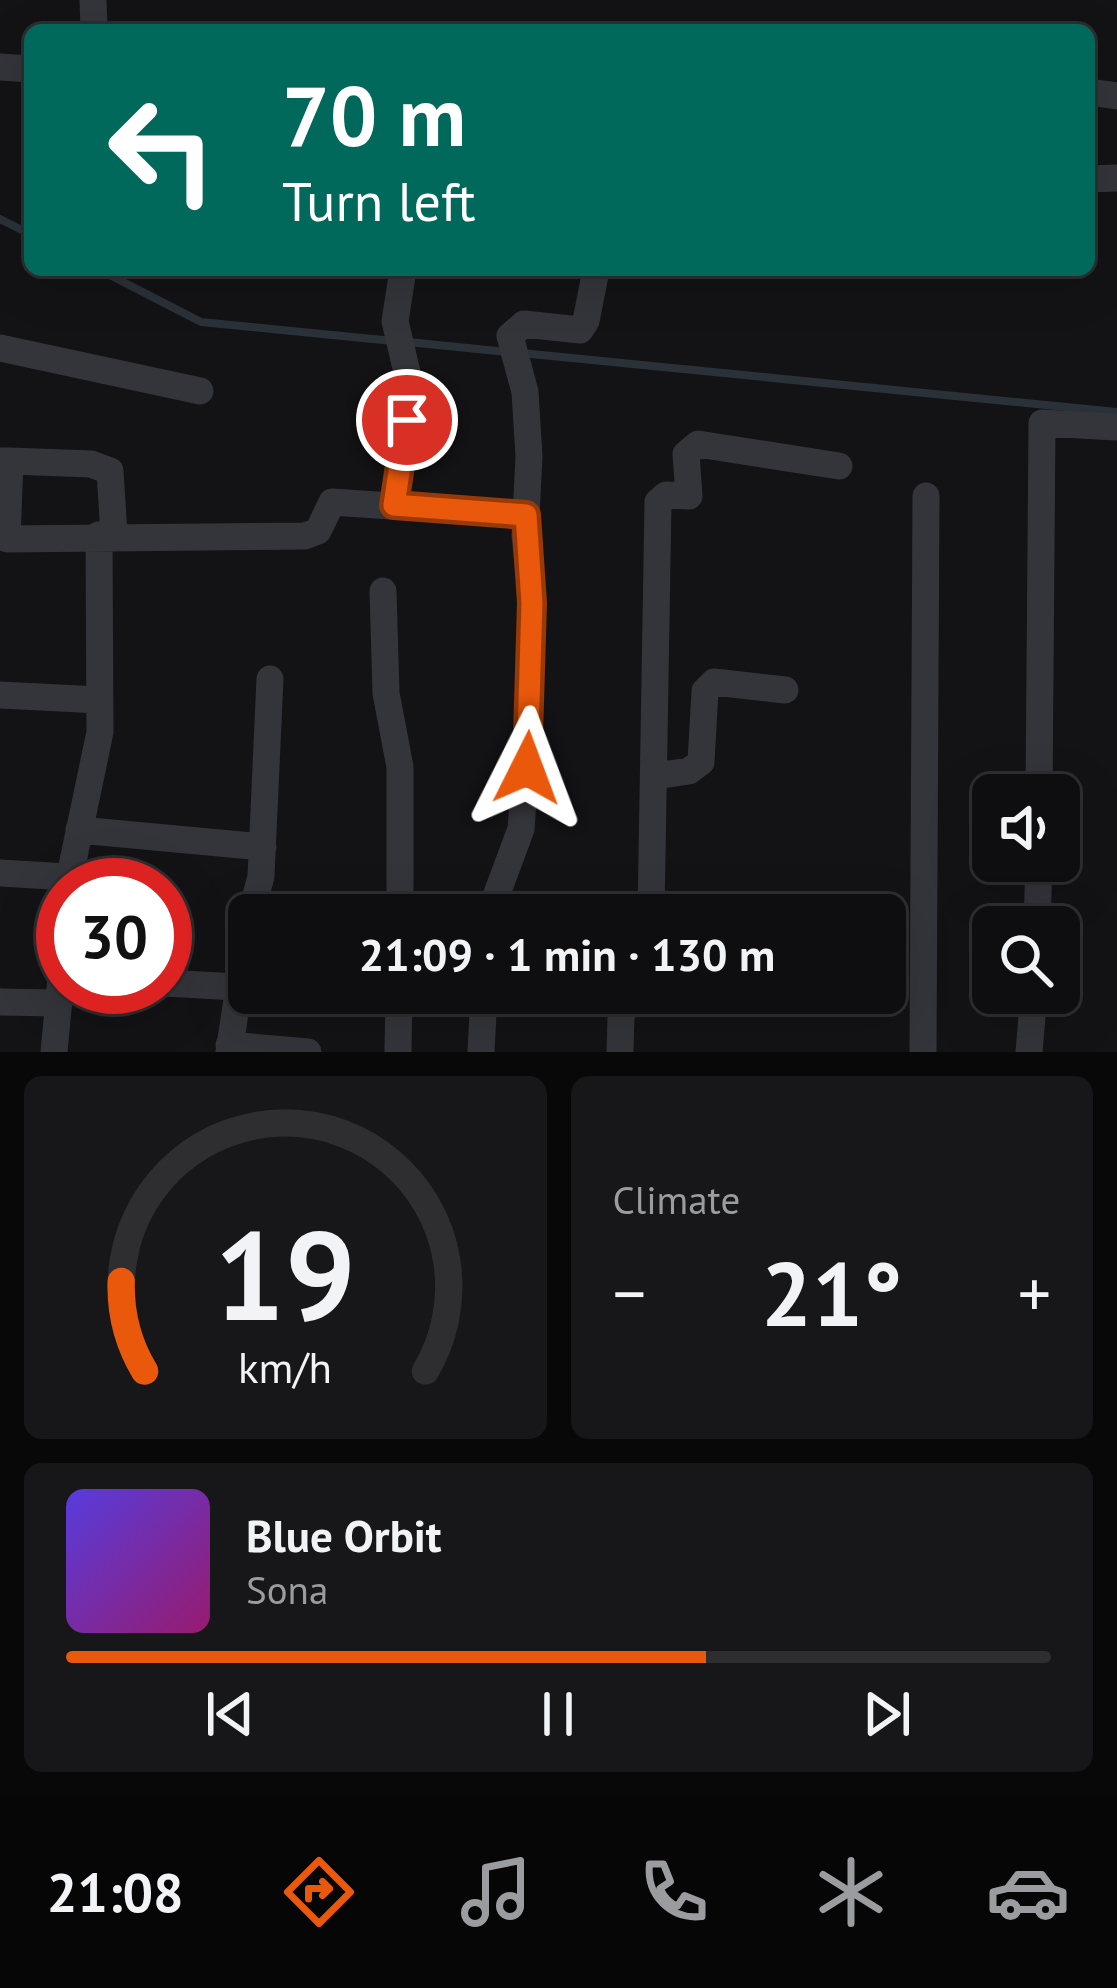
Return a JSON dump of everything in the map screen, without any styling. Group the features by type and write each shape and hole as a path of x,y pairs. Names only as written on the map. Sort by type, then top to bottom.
{"street":[{"path":"394,505 412,394 395,321 402,276"},
{"path":"498,894 517,850 525,800 532,603 525,392 513,350 524,324 580,330 586,322 595,276"},
{"path":"0,348 200,391"},
{"path":"1039,774 1042,423 1117,427"},
{"path":"652,894 658,502 666,496 689,496 688,449 698,444 839,466"},
{"path":"73,858 100,732 99,700 106,535 110,471 92,464 5,461 7,539 106,535 305,536 318,531 325,508 332,502 526,515"},
{"path":"923,1052 926,496"},
{"path":"383,591 386,693 400,767 400,894"},
{"path":"255,894 263,847 270,679"},
{"path":"655,776 688,771 701,762 705,692 713,682 785,690"},
{"path":"0,694 99,700"},
{"path":"79,830 263,847"},
{"path":"0,873 36,877"},
{"path":"192,984 228,986"},
{"path":"0,1002 36,989"},
{"path":"54,1052 58,1014"},
{"path":"234,1014 229,1049 308,1052"},
{"path":"398,1052 399,1014"},
{"path":"481,1052 483,1014"},
{"path":"620,1052 622,1014"},
{"path":"1029,1052 1032,1014"}],"waterway":[{"path":"0,219 24,231"},
{"path":"112,276 201,322 393,341"},
{"path":"408,342 507,352"},
{"path":"521,353 1117,412"}],"route":[{"path":"407,420 394,505 526,515 532,603 527,768"}]}
